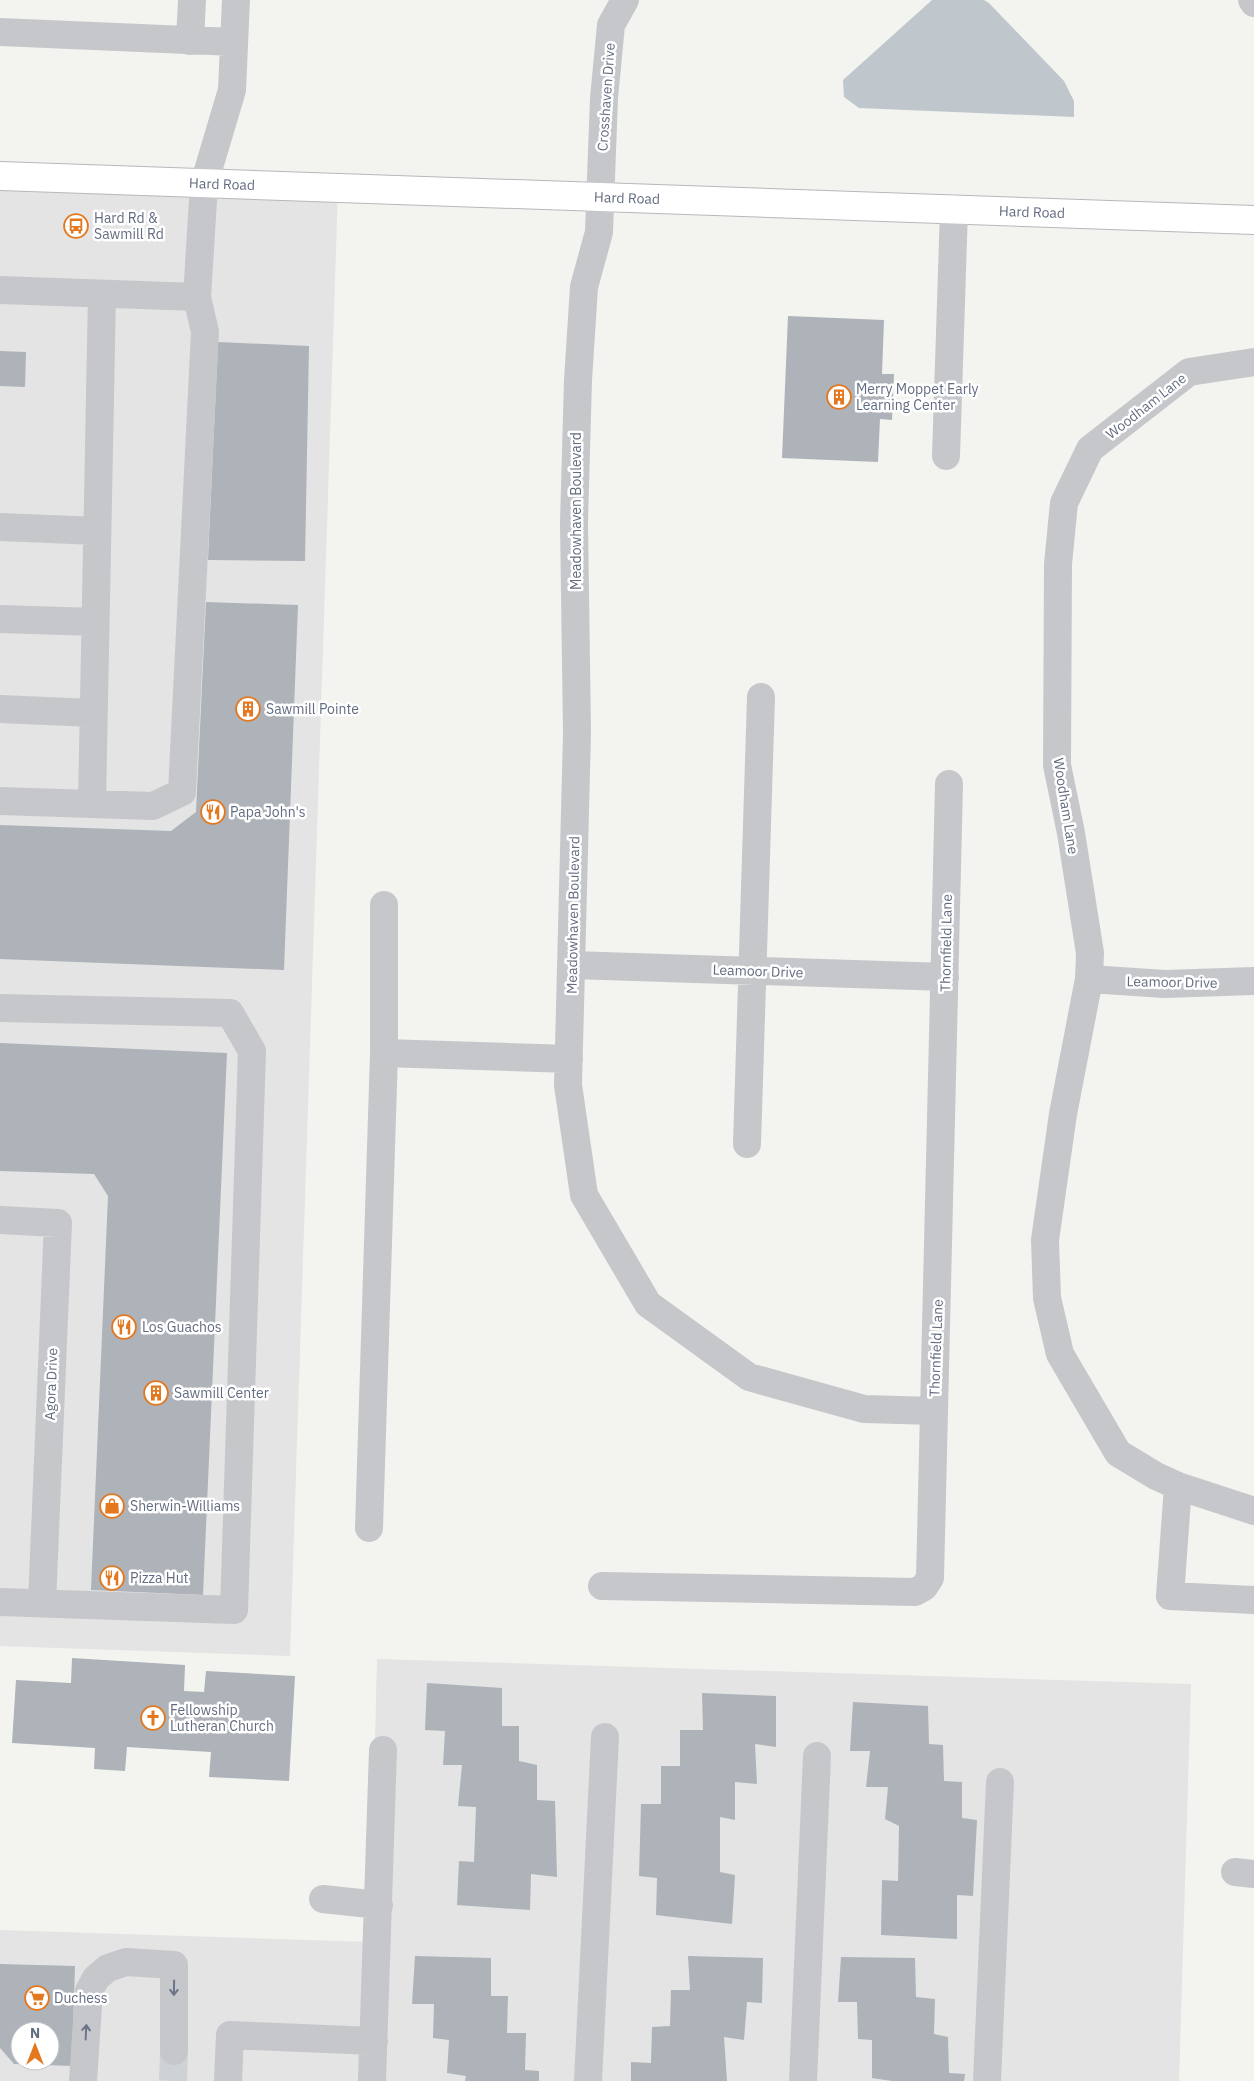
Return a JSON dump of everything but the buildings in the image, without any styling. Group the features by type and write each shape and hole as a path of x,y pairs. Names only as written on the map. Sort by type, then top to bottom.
{"main road":[{"name":"Hard Road","path":"0,176 1254,220"}],"street":[{"path":"190,41 192,0"},
{"path":"0,801 154,806 182,792 205,332 197,298 204,184 232,90 236,0"},
{"name":"Crosshaven Drive","path":"599,197 604,98 611,25 625,0"},
{"path":"0,32 234,42"},
{"name":"Meadowhaven Boulevard","path":"599,197 599,232 584,287 578,380 574,522 577,733 568,1085 584,1195 648,1304 749,1377 864,1409 934,1411"},
{"path":"946,456 954,209"},
{"path":"0,290 197,298"},
{"path":"92,804 102,294"},
{"name":"Woodham Lane","path":"1254,362 1188,372 1090,449 1064,503 1058,564 1057,765 1071,833 1090,953 1089,979 1063,1114 1045,1240 1047,1298 1060,1354 1118,1453 1156,1476 1178,1486 1254,1511"},
{"path":"0,527 97,531"},
{"path":"0,619 95,622"},
{"path":"747,1144 762,697"},
{"path":"0,709 93,713"},
{"name":"Thornfield Lane","path":"602,1586 916,1592 924,1587 930,1578 949,784"},
{"path":"369,1528 384,1053 384,905"},
{"name":"Leamoor Drive","path":"572,965 945,977"},
{"name":"Leamoor Drive","path":"1089,979 1165,984 1254,981"},
{"path":"0,1008 230,1013 252,1051 234,1610 0,1602"},
{"path":"384,1053 569,1059"},
{"name":"Agora Drive","path":"0,1220 58,1223 42,1603"},
{"path":"1178,1486 1170,1596 1254,1600"},
{"path":"588,2081 605,1737"},
{"path":"372,2081 383,1750"},
{"path":"803,2081 817,1756"},
{"path":"987,2081 1000,1782"},
{"path":"323,1898 379,1905"},
{"path":"83,2081 89,1991 96,1978 108,1968 126,1962 174,1965 174,2051"},
{"path":"228,2081 230,2035 374,2041"}],"shaded area":[{"path":"932,0 984,0 989,3 1064,81 1074,101 1074,117 859,108 844,97 843,80"},
{"path":"0,176 338,189 290,1656 0,1646"},
{"path":"377,1659 1191,1684 1179,2081 0,2081 0,1930 370,1942"}],"tunnel":[{"path":"173,2081 174,2051"}],"place":[{"name":"Hard Rd & Sawmill Rd","path":"76,226"},
{"name":"Merry Moppet Early Learning Center","path":"839,397"},
{"name":"Sawmill Pointe","path":"248,709"},
{"name":"Papa John's","path":"213,812"},
{"name":"Los Guachos","path":"124,1327"},
{"name":"Sawmill Center","path":"156,1393"},
{"name":"Sherwin-Williams","path":"112,1506"},
{"name":"Pizza Hut","path":"112,1578"},
{"name":"Fellowship Lutheran Church","path":"153,1718"},
{"name":"Duchess","path":"37,1998"}]}
